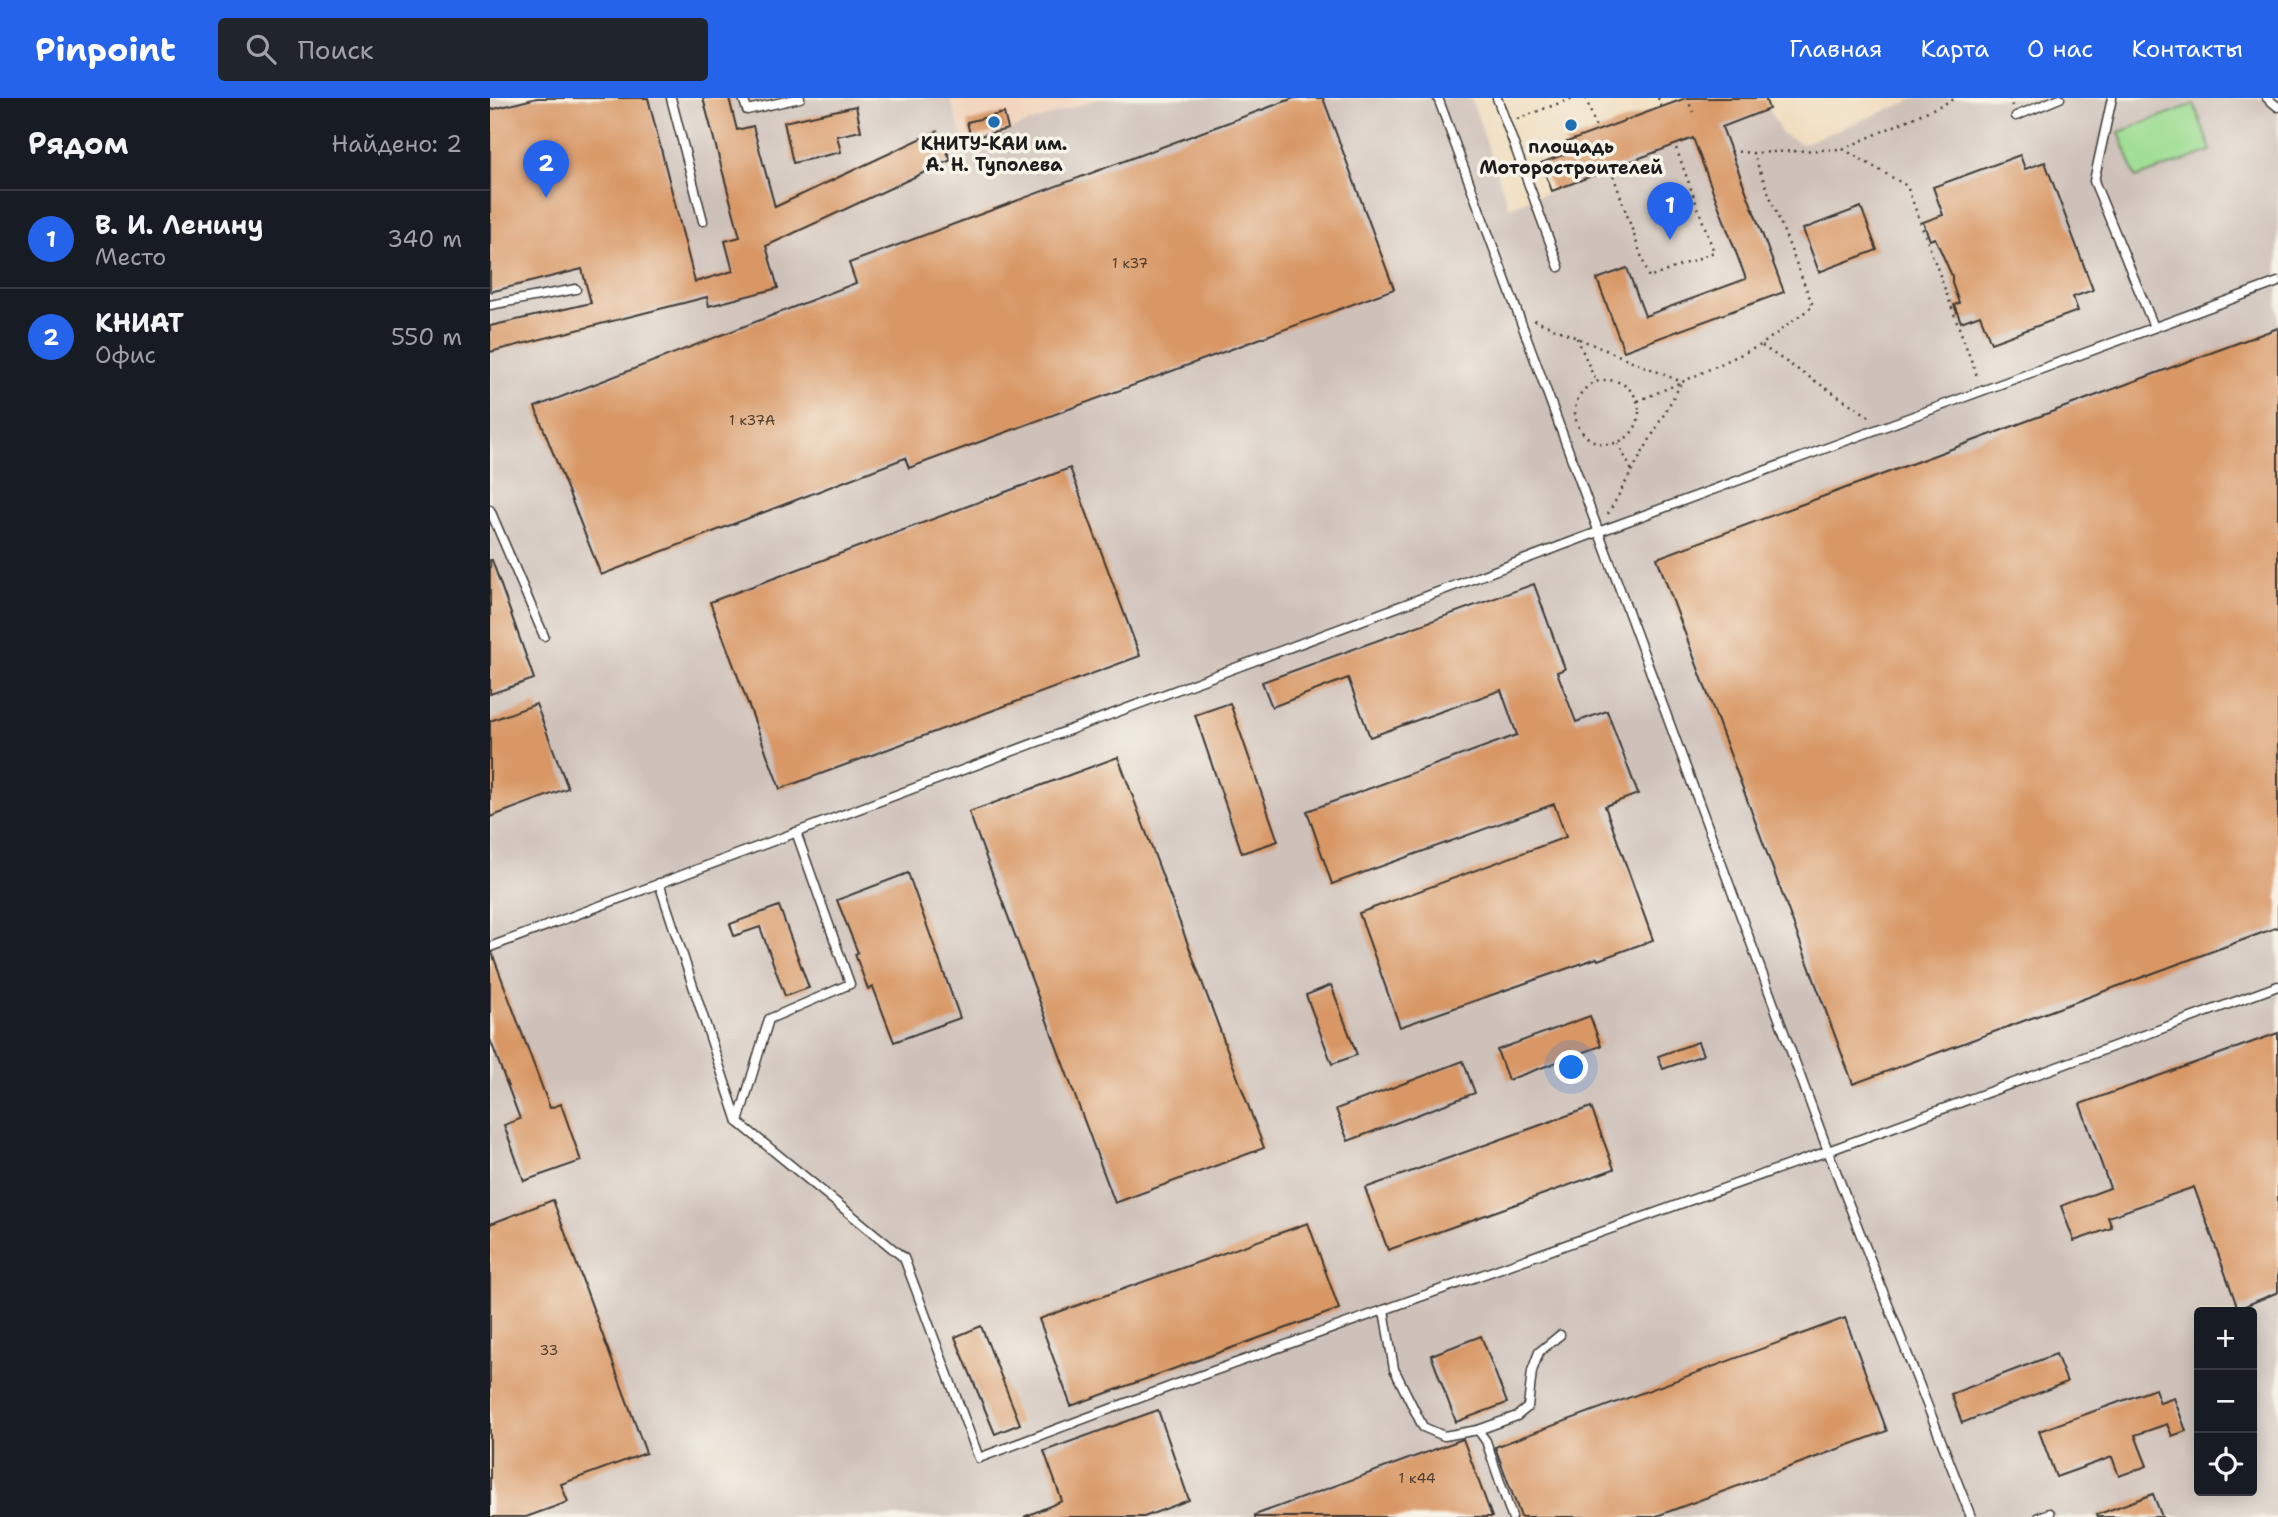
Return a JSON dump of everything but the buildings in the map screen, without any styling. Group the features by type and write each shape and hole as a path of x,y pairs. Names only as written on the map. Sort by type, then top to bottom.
{"lane":[{"path":"671,98 703,221"},
{"path":"743,98 747,110 800,98"},
{"path":"1438,98 1828,1152 1971,1517"},
{"path":"1497,98 1559,267"},
{"path":"2016,116 2060,98"},
{"path":"2112,98 2094,181 2154,327"},
{"path":"2267,98 2278,107"},
{"path":"490,947 1598,532 2278,282"},
{"path":"490,305 576,289"},
{"path":"490,510 544,636"},
{"path":"738,1122 769,1019 850,984 796,832"},
{"path":"659,883 738,1122 904,1258 979,1458 1828,1152 2278,986"},
{"path":"1384,1310 1394,1370 1423,1427 1444,1436 1478,1430 1517,1416 1528,1407 1532,1371 1539,1352 1560,1335"},
{"path":"1478,1430 1486,1441 1512,1517"},
{"path":"2039,1517 2050,1513"}],"path":[{"path":"1506,123 1573,98"},
{"path":"1586,98 1597,131"},
{"path":"1658,98 1661,107"},
{"path":"1687,98 1693,112"},
{"path":"1731,152 1843,149 1957,98"},
{"path":"1611,169 1649,278 1714,252 1675,145"},
{"path":"1843,149 1907,186 1982,390"},
{"path":"1638,401 1761,345 1813,306 1753,153"},
{"path":"1518,314 1682,382"},
{"path":"1577,338 1596,382"},
{"path":"1761,345 1885,426"},
{"path":"1616,381 1633,392 1638,401 1639,421 1634,430 1618,443 1594,442 1587,438 1577,424 1575,407 1578,399 1582,392 1596,382 1616,381"},
{"path":"1598,532 1682,382"},
{"path":"1618,443 1632,471"}],"shaded area":[{"path":"490,98 950,98 965,146 1099,98 1471,98 1509,207 1769,109 1781,133 1802,144 1918,98 2278,98 2278,1517 490,1517"},
{"name":"КНИТУ-КАИ им. А. Н. Туполева","path":"950,98 1099,98 965,146"}],"green space":[{"path":"2194,104 2211,151 2136,178 2119,132"}],"place":[{"name":"КНИТУ-КАИ им. А. Н. Туполева","path":"994,122"},
{"name":"площадь Моторостроителей","path":"1571,125"},
{"name":"КНИАТ","path":"546,198"},
{"name":"В. И. Ленину","path":"1670,240"}]}
